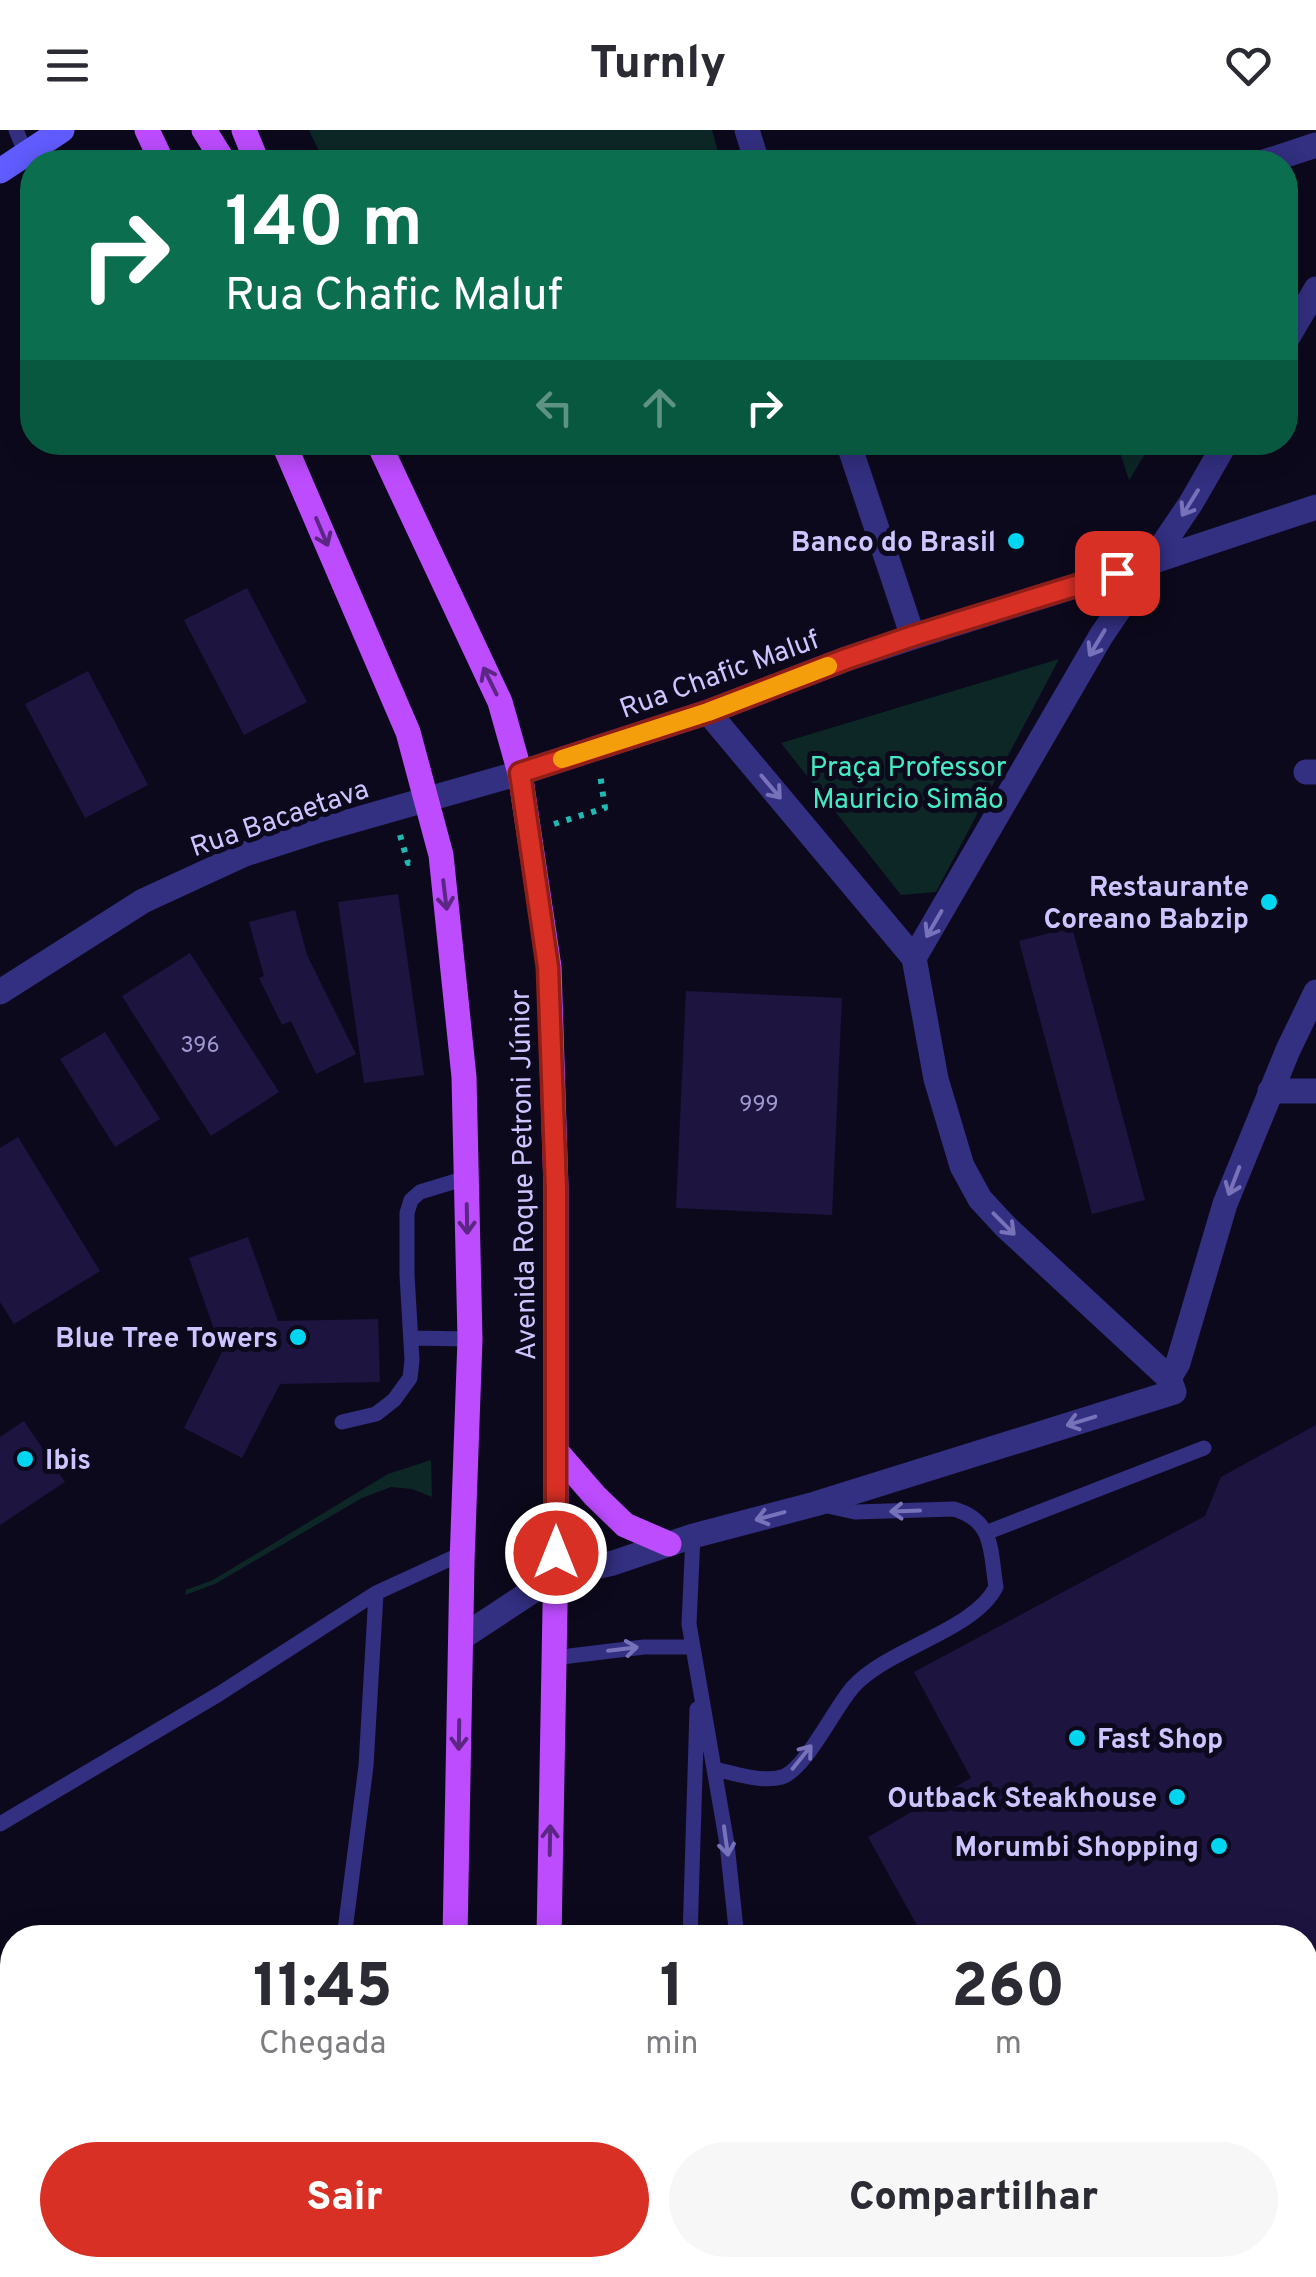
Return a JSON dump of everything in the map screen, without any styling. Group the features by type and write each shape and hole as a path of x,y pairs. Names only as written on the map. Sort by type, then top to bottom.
{"main road":[{"name":"Avenida Roque Petroni Júnior","path":"289,455 408,732 440,855 459,1016 470,1338 455,1925"},
{"name":"Avenida Roque Petroni Júnior","path":"384,455 500,702 520,773 548,967 556,1188 549,1925"},
{"path":"556,1451 625,1525 681,1540"}],"street":[{"path":"0,171 21,142 62,130"},
{"path":"1298,320 1316,290"},
{"path":"852,455 913,636"},
{"path":"914,958 1101,636 1191,503 1219,455"},
{"name":"Rua Chafic Maluf","path":"426,800 708,712 913,636 1316,507"},
{"path":"708,712 914,958 936,1078 962,1166 980,1198 1171,1385"},
{"name":"Rua Bacaetava","path":"0,992 144,901 197,874 245,854 426,800"},
{"path":"1171,1385 1225,1204 1270,1091 1316,992"},
{"path":"1270,1091 1316,1091"},
{"path":"461,1638 555,1576 814,1504 1171,1385"}],"lane":[{"path":"342,1422 376,1414 394,1400 410,1378 410,1200 420,1192 466,1178"},
{"path":"412,1338 470,1338"},
{"path":"988,1532 1204,1448"},
{"path":"714,1768 758,1778 784,1776 798,1766 854,1686 878,1666 980,1609 996,1587 988,1532 968,1514 954,1510 855,1512 814,1504"},
{"path":"681,1540 692,1647 728,1844 736,1925"},
{"path":"0,1824 219,1694 376,1593 462,1553"},
{"path":"346,1925 366,1766 376,1593"},
{"path":"553,1658 644,1647 692,1647"},
{"path":"690,1925 698,1675"}],"path":[{"path":"529,831 605,808 597,748"}],"green space":[{"path":"309,130 712,130 718,150 318,150"},
{"path":"1121,455 1145,455 1129,480"},
{"name":"Praça Professor Mauricio Simão","path":"1059,659 936,892 901,895 781,743"},
{"path":"431,1460 432,1497 412,1489 391,1487 362,1498 215,1584 185,1595 186,1590 213,1580 388,1474"}],"building":[{"path":"247,588 307,702 244,735 184,620"},
{"path":"88,671 148,785 85,818 25,704"},
{"path":"398,894 424,1075 364,1083 338,902"},
{"path":"295,910 307,955 356,1054 316,1074 291,1021 282,1025 259,978 264,976 249,922"},
{"path":"1072,927 1145,1200 1092,1214 1019,941"},
{"path":"190,953 279,1092 211,1136 122,996"},
{"path":"686,991 842,998 832,1215 676,1208"},
{"path":"105,1032 160,1119 115,1147 60,1059"},
{"path":"18,1137 100,1271 14,1324 0,1302 0,1148"},
{"name":"Blue Tree Towers","path":"248,1237 278,1321 378,1319 380,1382 280,1384 242,1458 184,1428 222,1352 189,1258"},
{"name":"Ibis","path":"24,1421 65,1482 0,1525 0,1437"},
{"path":"1316,1425 1316,1925 917,1925 868,1837 971,1778 914,1672 1205,1516 1221,1477"}],"slow traffic":[{"path":"562,759 708,712 828,666"}],"place":[{"name":"Banco do Brasil","path":"1016,541"},
{"name":"Restaurante Coreano Babzip","path":"1269,902"},
{"name":"Blue Tree Towers","path":"298,1337"},
{"name":"Ibis","path":"25,1459"},
{"name":"Fast Shop","path":"1077,1738"},
{"name":"Outback Steakhouse","path":"1177,1797"},
{"name":"Morumbi Shopping","path":"1219,1846"}],"route":[{"path":"556,1553 556,1188 548,967 520,773 708,712 913,636 1117,573"}]}
